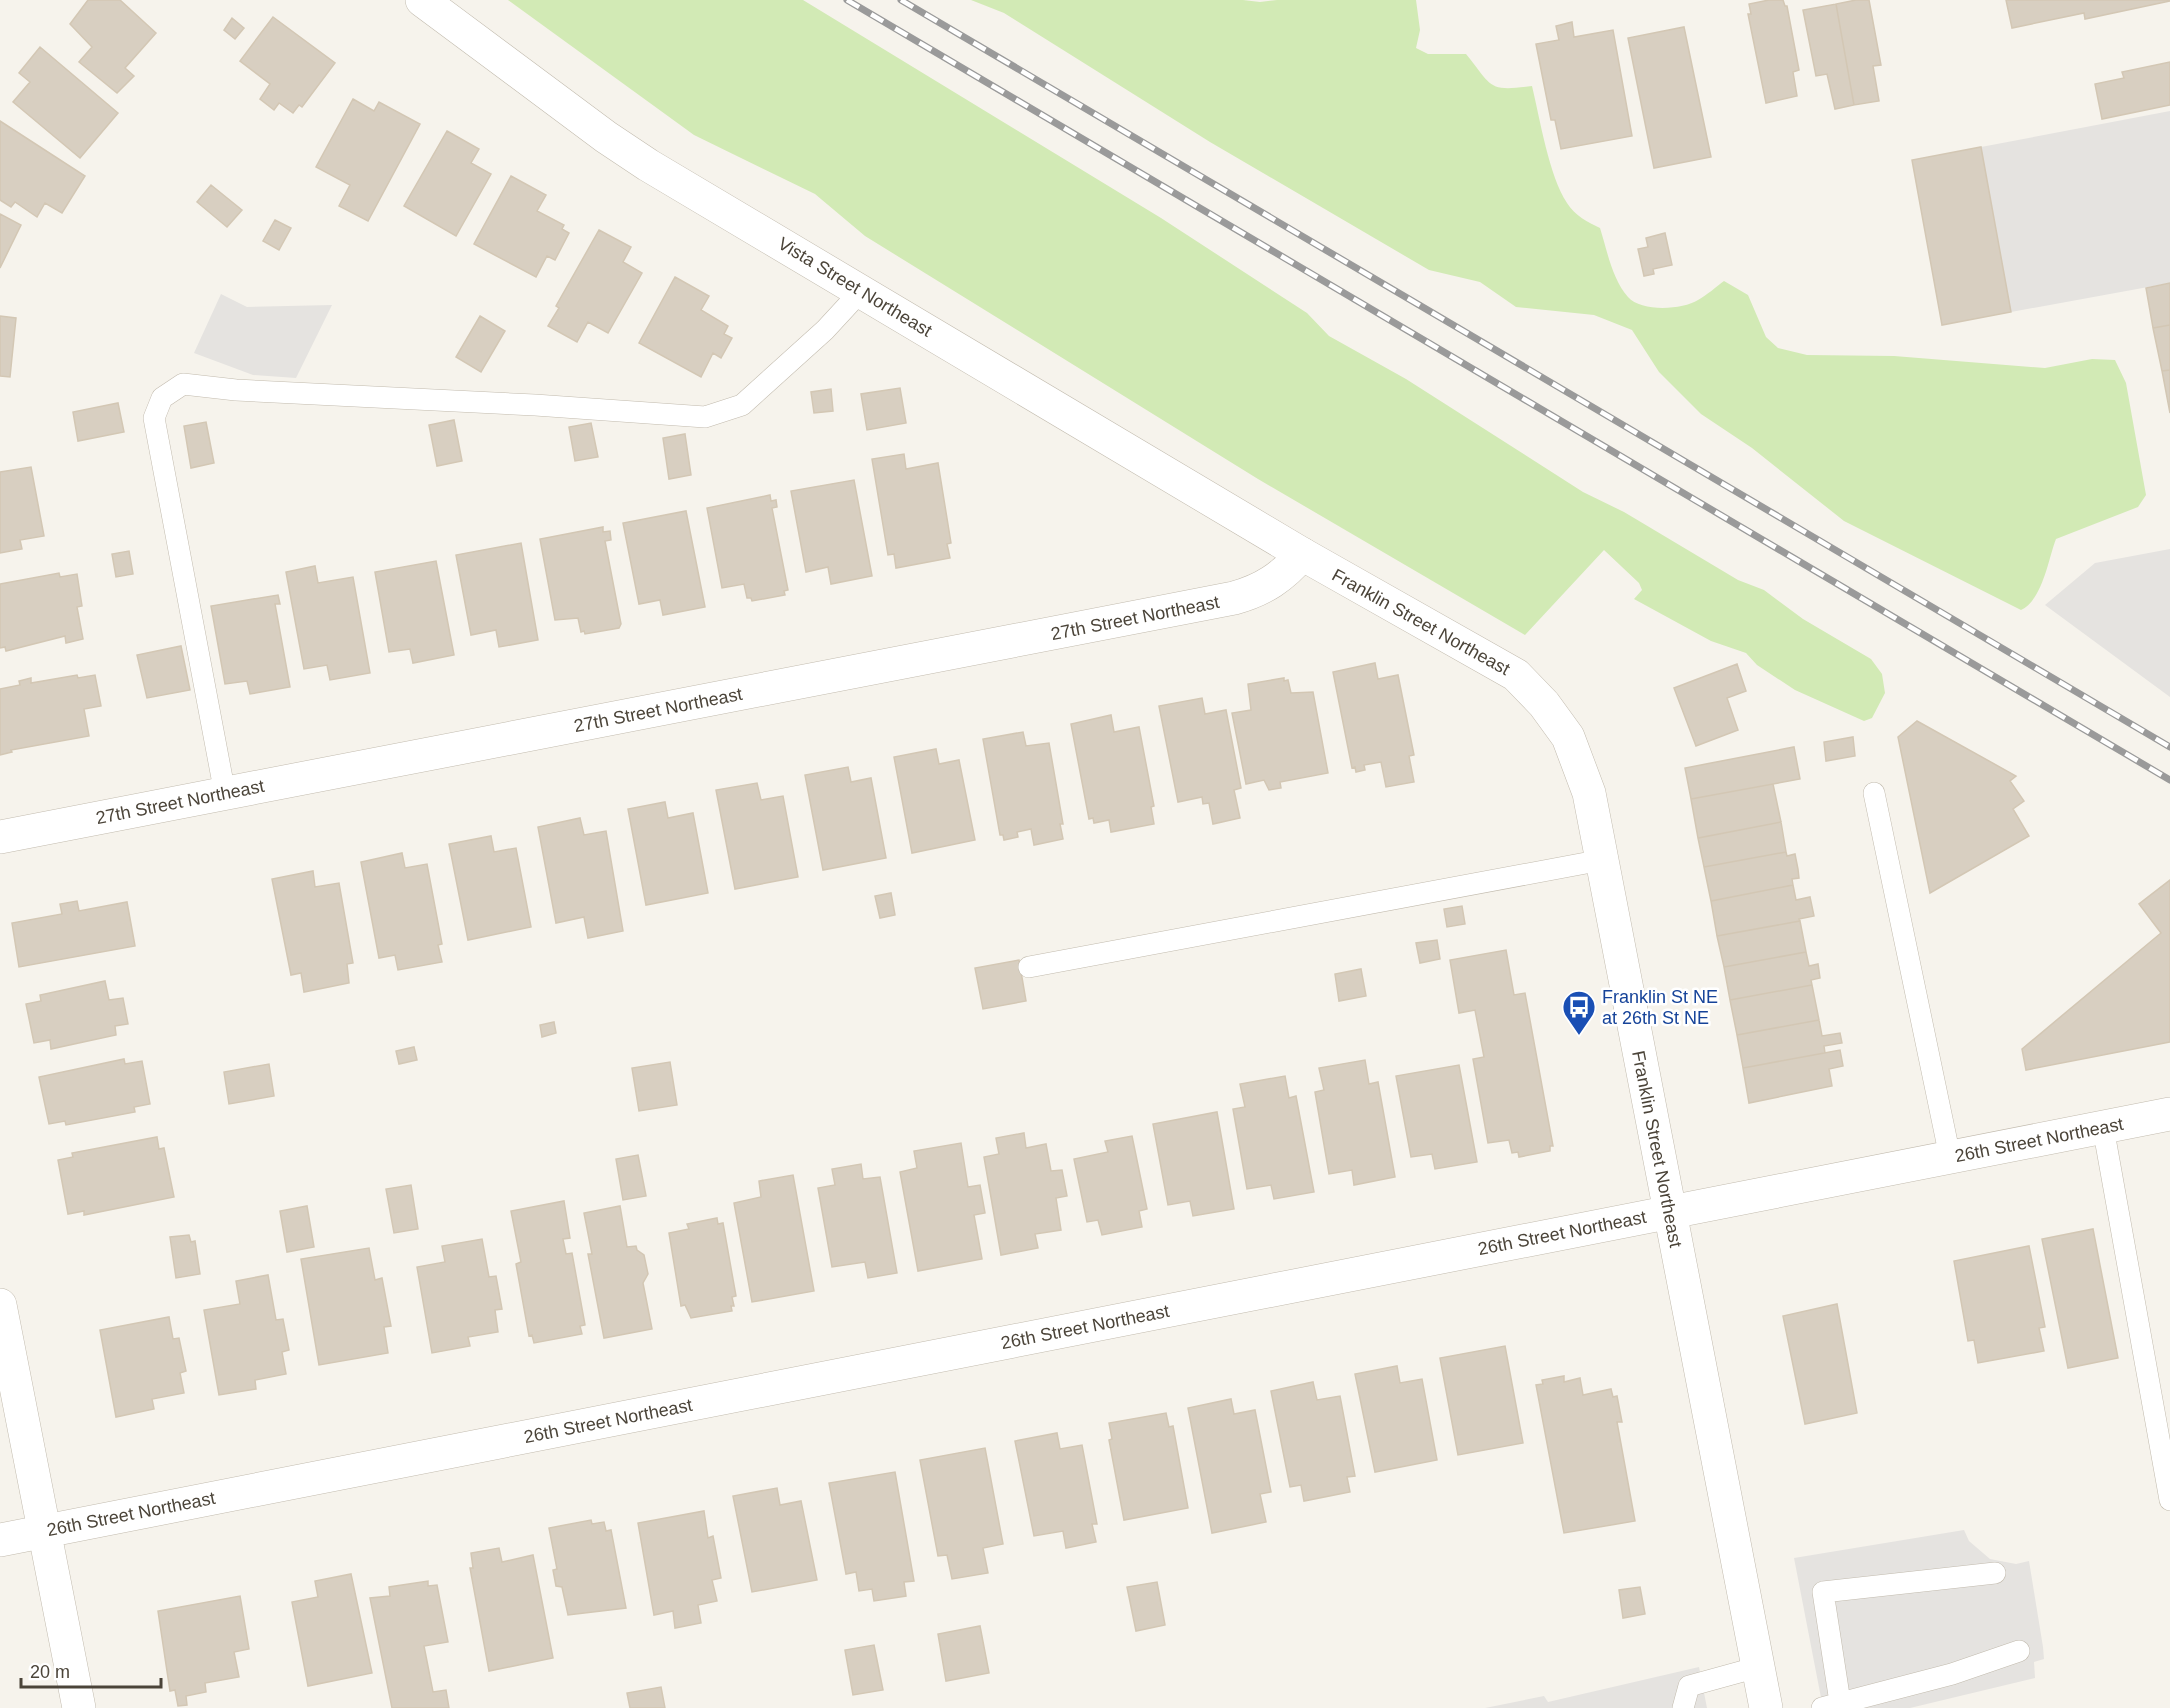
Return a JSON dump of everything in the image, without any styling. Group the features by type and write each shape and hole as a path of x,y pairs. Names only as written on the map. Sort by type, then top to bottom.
{"street":[{"name":"Vista Street Northeast","path":"422,0 614,143 1302,554"},
{"name":"27th Street Northeast","path":"0,837 1234,598 1272,583 1289,570 1302,554"},
{"name":"Franklin Street Northeast","path":"1302,554 1516,675 1545,704 1568,737 1589,793 1766,1708"},
{"name":"26th Street Northeast","path":"0,1540 2170,1114"},
{"path":"0,1305 78,1708"}],"lane":[{"path":"225,794 154,418 162,398 183,384 236,390 535,405 705,417 742,405 825,330 861,291"},
{"path":"1874,793 1950,1157"},
{"path":"1029,967 1602,860"},
{"path":"2103,1127 2170,1500"},
{"path":"1995,1573 1823,1592 1831,1705 1952,1674 2019,1651"},
{"path":"1683,1708 1689,1686 1758,1667"}],"green space":[{"path":"508,0 803,0 1161,218 1307,313 1329,336 1406,379 1583,492 1624,512 1738,580 1764,590 1803,619 1871,659 1882,674 1885,693 1872,718 1864,721 1795,690 1757,665 1746,653 1711,641 1634,599 1642,590 1639,583 1604,550 1525,635 1258,479 865,236 815,194 694,135"},
{"path":"971,0 1243,0 1260,2 1416,0 1420,30 1416,48 1428,54 1466,54 1487,80 1498,87 1532,86 1546,147 1561,192 1574,212 1600,228 1618,282 1622,290 1634,302 1662,308 1682,306 1698,300 1724,281 1748,295 1766,337 1778,348 1807,355 1894,356 2045,368 2092,359 2115,360 2126,383 2146,495 2138,507 2056,539 2040,588 2035,597 2021,610 1844,521 1752,448 1701,414 1659,372 1632,330 1594,315 1516,307 1480,282 1429,270 1210,142 1004,13"}],"shaded area":[{"path":"2170,111 2170,283 2011,312 1981,147"},
{"path":"221,294 247,307 332,305 296,378 253,375 194,353"},
{"path":"2170,549 2170,697 2045,605 2095,563"},
{"path":"1964,1530 1969,1541 1990,1559 2016,1564 2029,1561 2044,1659 2034,1662 2035,1678 1910,1708 1823,1708 1794,1558"},
{"path":"1699,1667 1707,1708 1485,1708 1544,1696 1548,1702"}],"building":[{"path":"88,0 120,0 156,33 125,68 134,76 117,93 79,62 92,47 70,24"},
{"path":"1783,0 1787,6 1799,70 1793,72 1797,96 1766,103 1748,14 1751,14 1749,4"},
{"path":"1869,0 1881,65 1873,66 1879,101 1854,105 1836,4"},
{"path":"2006,0 2170,1 2085,19 2084,13 2012,28"},
{"path":"1836,4 1854,105 1835,109 1827,74 1816,76 1803,10"},
{"path":"273,17 335,63 302,107 299,105 293,113 279,103 274,110 260,99 270,84 240,61"},
{"path":"232,18 244,28 235,39 224,30"},
{"path":"1572,22 1574,37 1613,30 1632,136 1561,149 1555,120 1551,120 1536,44 1559,40 1556,26"},
{"path":"1684,27 1711,157 1654,168 1628,38"},
{"path":"40,47 118,113 80,158 13,102 30,82 19,73"},
{"path":"2170,62 2170,105 2102,119 2095,84 2124,78 2122,72"},
{"path":"353,99 374,111 379,102 420,124 368,221 339,206 350,185 316,167"},
{"path":"0,121 85,176 62,213 45,203 37,217 15,202 11,207 0,200"},
{"path":"447,131 479,149 471,163 491,174 456,236 404,206"},
{"path":"1981,147 2011,312 1942,325 1912,160"},
{"path":"511,176 546,195 537,211 564,225 562,229 569,233 555,260 547,256 536,277 474,244"},
{"path":"211,185 242,210 227,227 197,202"},
{"path":"0,214 21,225 0,268"},
{"path":"275,220 291,228 279,250 263,241"},
{"path":"599,230 631,247 623,262 642,273 608,333 588,322 577,342 548,326 559,308 556,306"},
{"path":"1665,233 1672,265 1653,269 1654,274 1644,276 1638,249 1648,247 1646,238"},
{"path":"675,277 709,296 701,310 728,326 724,334 732,338 721,358 713,353 701,377 639,343"},
{"path":"2170,283 2170,325 2153,328 2146,288"},
{"path":"0,316 16,318 10,377 0,376"},
{"path":"480,316 505,331 481,372 456,357"},
{"path":"2170,325 2170,370 2162,371 2153,328"},
{"path":"2170,370 2170,413 2162,371"},
{"path":"900,388 906,423 867,430 861,394"},
{"path":"831,389 833,411 814,413 811,392"},
{"path":"118,403 124,432 78,441 73,412"},
{"path":"454,420 462,461 437,466 429,425"},
{"path":"206,422 214,463 191,468 184,426"},
{"path":"591,423 598,457 575,461 569,427"},
{"path":"685,434 691,475 669,479 663,438"},
{"path":"904,454 906,469 938,463 951,543 947,544 950,558 896,568 894,554 888,555 872,459"},
{"path":"31,467 44,536 20,540 22,549 0,553 0,472"},
{"path":"854,480 872,576 831,584 828,567 806,572 791,491"},
{"path":"770,495 771,501 776,500 777,507 772,508 788,590 784,591 785,595 752,601 751,598 747,598 744,584 722,588 707,508"},
{"path":"686,511 705,607 663,615 660,600 639,604 623,523"},
{"path":"603,527 603,532 610,531 611,540 605,541 621,624 619,628 585,634 584,631 581,632 578,618 555,620 540,539"},
{"path":"521,543 538,640 499,647 496,630 471,635 456,555"},
{"path":"129,551 133,574 116,577 112,554"},
{"path":"436,561 454,655 413,663 410,649 389,652 375,572"},
{"path":"315,566 318,583 353,577 370,673 330,680 327,665 304,669 286,572"},
{"path":"59,573 60,577 77,574 82,606 77,607 83,639 66,643 65,636 6,651 5,647 0,648 0,584"},
{"path":"278,595 280,604 275,604 290,687 250,694 247,681 225,684 211,606"},
{"path":"181,646 190,690 147,698 137,655"},
{"path":"1375,663 1378,679 1398,675 1414,755 1409,756 1414,782 1386,787 1381,762 1364,765 1365,770 1356,772 1355,767 1352,768 1333,672"},
{"path":"1737,664 1746,691 1727,698 1738,730 1696,746 1674,688"},
{"path":"77,675 78,678 95,675 101,706 84,709 89,736 11,750 12,752 0,755 0,689 20,685 19,681 31,678 31,683"},
{"path":"1284,678 1284,681 1288,680 1291,693 1313,692 1328,773 1280,782 1281,788 1269,790 1264,780 1246,784 1232,713 1251,710 1248,684"},
{"path":"1202,698 1205,714 1226,710 1241,788 1234,790 1240,818 1213,824 1209,803 1203,804 1202,797 1178,802 1159,706"},
{"path":"1111,715 1114,732 1139,727 1154,806 1151,807 1154,824 1111,832 1109,820 1094,823 1093,818 1089,819 1071,724"},
{"path":"1917,721 2016,776 2010,781 2024,801 2013,809 2029,836 1930,893 1898,737"},
{"path":"1023,732 1026,746 1049,743 1063,824 1060,824 1063,839 1034,845 1031,829 1017,832 1018,837 1004,840 1003,835 1000,835 983,739"},
{"path":"1853,737 1855,756 1826,761 1824,742"},
{"path":"1794,747 1800,779 1691,799 1685,768"},
{"path":"936,749 939,764 959,760 975,840 912,853 894,757"},
{"path":"848,767 851,782 871,778 886,858 823,870 805,775"},
{"path":"757,783 761,800 783,796 798,877 735,889 716,790"},
{"path":"1773,784 1781,822 1698,838 1691,799"},
{"path":"665,802 668,818 693,813 708,893 646,905 628,809"},
{"path":"580,818 584,835 606,831 623,931 588,938 584,917 556,923 538,827"},
{"path":"1781,822 1786,852 1704,867 1698,838"},
{"path":"491,836 494,852 516,848 531,927 468,940 449,844"},
{"path":"1786,852 1787,856 1795,854 1799,878 1792,879 1793,885 1711,901 1704,867"},
{"path":"402,853 405,868 427,864 442,944 438,945 442,962 398,970 395,955 379,958 361,862"},
{"path":"313,871 315,887 339,883 353,963 347,964 349,983 304,992 301,973 291,975 272,879"},
{"path":"2170,880 2170,1042 2026,1070 2022,1049 2161,933 2139,904"},
{"path":"1793,885 1796,900 1810,897 1814,916 1799,919 1800,921 1717,936 1711,901"},
{"path":"891,893 895,915 880,918 875,896"},
{"path":"77,901 79,911 127,902 135,946 19,967 12,923 62,914 60,904"},
{"path":"1462,906 1465,924 1447,927 1444,909"},
{"path":"1800,921 1806,952 1724,967 1717,936"},
{"path":"1437,940 1440,959 1420,963 1416,943"},
{"path":"1506,950 1514,995 1525,993 1553,1146 1550,1146 1550,1151 1519,1157 1518,1152 1512,1153 1509,1140 1488,1143 1473,1059 1484,1057 1475,1010 1459,1013 1450,960"},
{"path":"1806,952 1809,966 1818,964 1820,978 1811,980 1812,985 1730,1000 1724,967"},
{"path":"1019,960 1026,1001 983,1009 975,968"},
{"path":"1361,969 1366,996 1339,1001 1335,974"},
{"path":"105,981 109,1000 123,998 128,1024 115,1026 116,1035 51,1049 50,1040 34,1043 26,1004 41,1001 40,995"},
{"path":"1812,985 1819,1020 1737,1035 1730,1000"},
{"path":"1819,1020 1822,1036 1840,1033 1842,1043 1824,1046 1825,1053 1743,1068 1737,1035"},
{"path":"554,1022 556,1033 542,1037 540,1025"},
{"path":"414,1047 417,1060 399,1064 396,1051"},
{"path":"1840,1050 1843,1066 1829,1069 1832,1086 1749,1103 1743,1068"},
{"path":"124,1059 125,1064 142,1061 150,1104 134,1107 135,1112 66,1125 65,1121 49,1124 39,1077"},
{"path":"1365,1060 1369,1084 1378,1082 1395,1177 1354,1185 1352,1170 1329,1174 1315,1092 1324,1090 1319,1068"},
{"path":"670,1062 677,1105 639,1111 632,1068"},
{"path":"269,1064 274,1096 229,1104 224,1072"},
{"path":"1459,1065 1477,1162 1435,1169 1432,1154 1411,1157 1396,1076"},
{"path":"1285,1076 1289,1098 1296,1096 1314,1192 1274,1199 1271,1185 1247,1189 1233,1109 1245,1107 1240,1084"},
{"path":"1217,1112 1234,1209 1193,1216 1190,1201 1168,1205 1153,1124"},
{"path":"1024,1133 1026,1148 1046,1144 1051,1171 1062,1170 1067,1196 1056,1198 1061,1230 1035,1234 1038,1248 1001,1255 984,1157 999,1154 996,1138"},
{"path":"1132,1136 1147,1209 1139,1211 1142,1227 1102,1235 1098,1220 1087,1222 1074,1159 1108,1152 1105,1141"},
{"path":"157,1137 159,1149 164,1148 174,1197 84,1215 84,1211 68,1214 58,1160 73,1157 72,1153"},
{"path":"961,1143 968,1187 980,1185 985,1213 974,1215 982,1259 918,1271 900,1172 917,1168 914,1151"},
{"path":"638,1155 646,1196 623,1200 616,1159"},
{"path":"861,1164 863,1179 880,1177 897,1273 868,1278 865,1262 832,1267 818,1188 835,1185 832,1169"},
{"path":"793,1175 814,1291 752,1302 734,1203 761,1197 759,1181"},
{"path":"411,1185 418,1229 394,1233 386,1189"},
{"path":"564,1201 570,1238 563,1239 566,1254 572,1253 585,1325 580,1326 582,1334 534,1343 532,1335 529,1336 516,1264 521,1262 511,1211"},
{"path":"307,1206 314,1247 287,1252 280,1211"},
{"path":"620,1206 627,1247 636,1246 637,1250 644,1255 648,1274 643,1283 652,1329 604,1338 588,1254 592,1254 584,1213"},
{"path":"717,1218 718,1224 723,1223 736,1296 732,1297 734,1306 731,1306 732,1311 691,1318 685,1305 681,1306 669,1233 689,1229 687,1224"},
{"path":"2093,1229 2118,1358 2068,1368 2042,1239"},
{"path":"189,1235 191,1242 195,1241 200,1274 176,1278 170,1237"},
{"path":"482,1239 489,1277 496,1276 502,1309 495,1310 498,1332 468,1337 470,1346 432,1353 417,1267 445,1262 442,1246"},
{"path":"2029,1246 2045,1327 2039,1328 2044,1351 1978,1363 1974,1340 1968,1341 1954,1261"},
{"path":"369,1248 375,1280 382,1278 391,1326 384,1327 388,1353 319,1365 301,1259"},
{"path":"268,1275 276,1320 283,1319 289,1350 282,1352 286,1374 255,1380 256,1389 219,1395 204,1310 240,1304 236,1281"},
{"path":"1837,1304 1857,1413 1805,1424 1783,1316"},
{"path":"169,1317 173,1339 179,1338 186,1371 180,1373 184,1393 152,1399 154,1409 116,1417 100,1330"},
{"path":"1505,1346 1523,1443 1458,1455 1440,1358"},
{"path":"1397,1366 1400,1383 1422,1379 1437,1460 1375,1472 1355,1374"},
{"path":"1564,1376 1564,1382 1580,1378 1583,1395 1611,1389 1613,1397 1617,1396 1622,1422 1617,1422 1635,1521 1564,1533 1536,1385 1543,1384 1542,1380"},
{"path":"1313,1382 1317,1400 1340,1396 1355,1476 1347,1477 1350,1492 1304,1501 1301,1485 1290,1487 1271,1391"},
{"path":"1231,1399 1234,1414 1255,1410 1271,1492 1260,1494 1266,1522 1212,1533 1188,1408"},
{"path":"1166,1413 1169,1427 1173,1426 1188,1508 1124,1520 1109,1440 1112,1439 1109,1423"},
{"path":"1057,1433 1060,1449 1082,1445 1097,1524 1092,1524 1096,1542 1066,1548 1063,1531 1034,1536 1015,1441"},
{"path":"985,1448 1003,1544 983,1548 988,1573 952,1579 947,1555 938,1556 920,1460"},
{"path":"895,1472 914,1581 904,1582 906,1596 874,1601 872,1589 859,1591 856,1572 846,1574 829,1483"},
{"path":"777,1488 780,1505 801,1501 817,1580 752,1592 733,1496"},
{"path":"704,1511 708,1538 713,1536 721,1578 712,1580 717,1601 698,1605 701,1623 675,1628 673,1611 654,1615 638,1523"},
{"path":"591,1520 592,1524 604,1522 606,1531 611,1530 626,1608 568,1615 562,1587 556,1586 553,1570 557,1569 549,1528"},
{"path":"499,1548 502,1562 533,1555 553,1658 489,1671 470,1568 473,1568 471,1553"},
{"path":"351,1574 372,1673 308,1686 292,1602 318,1597 315,1581"},
{"path":"428,1581 428,1586 437,1585 448,1642 424,1646 433,1692 446,1690 449,1708 392,1708 370,1598 390,1596 389,1587"},
{"path":"1157,1582 1165,1625 1136,1631 1127,1587"},
{"path":"1640,1587 1645,1614 1623,1618 1619,1590"},
{"path":"240,1596 249,1649 234,1652 239,1677 205,1683 206,1692 186,1696 187,1705 178,1706 175,1690 170,1691 158,1611"},
{"path":"980,1626 989,1673 946,1681 938,1634"},
{"path":"874,1645 883,1690 853,1695 845,1650"},
{"path":"661,1687 665,1708 630,1708 627,1693"}],"railway":[{"path":"847,0 2170,780"},
{"path":"901,0 2170,747"}],"place":[{"name":"Franklin St NE at 26th St NE","path":"1579,1036"}]}
